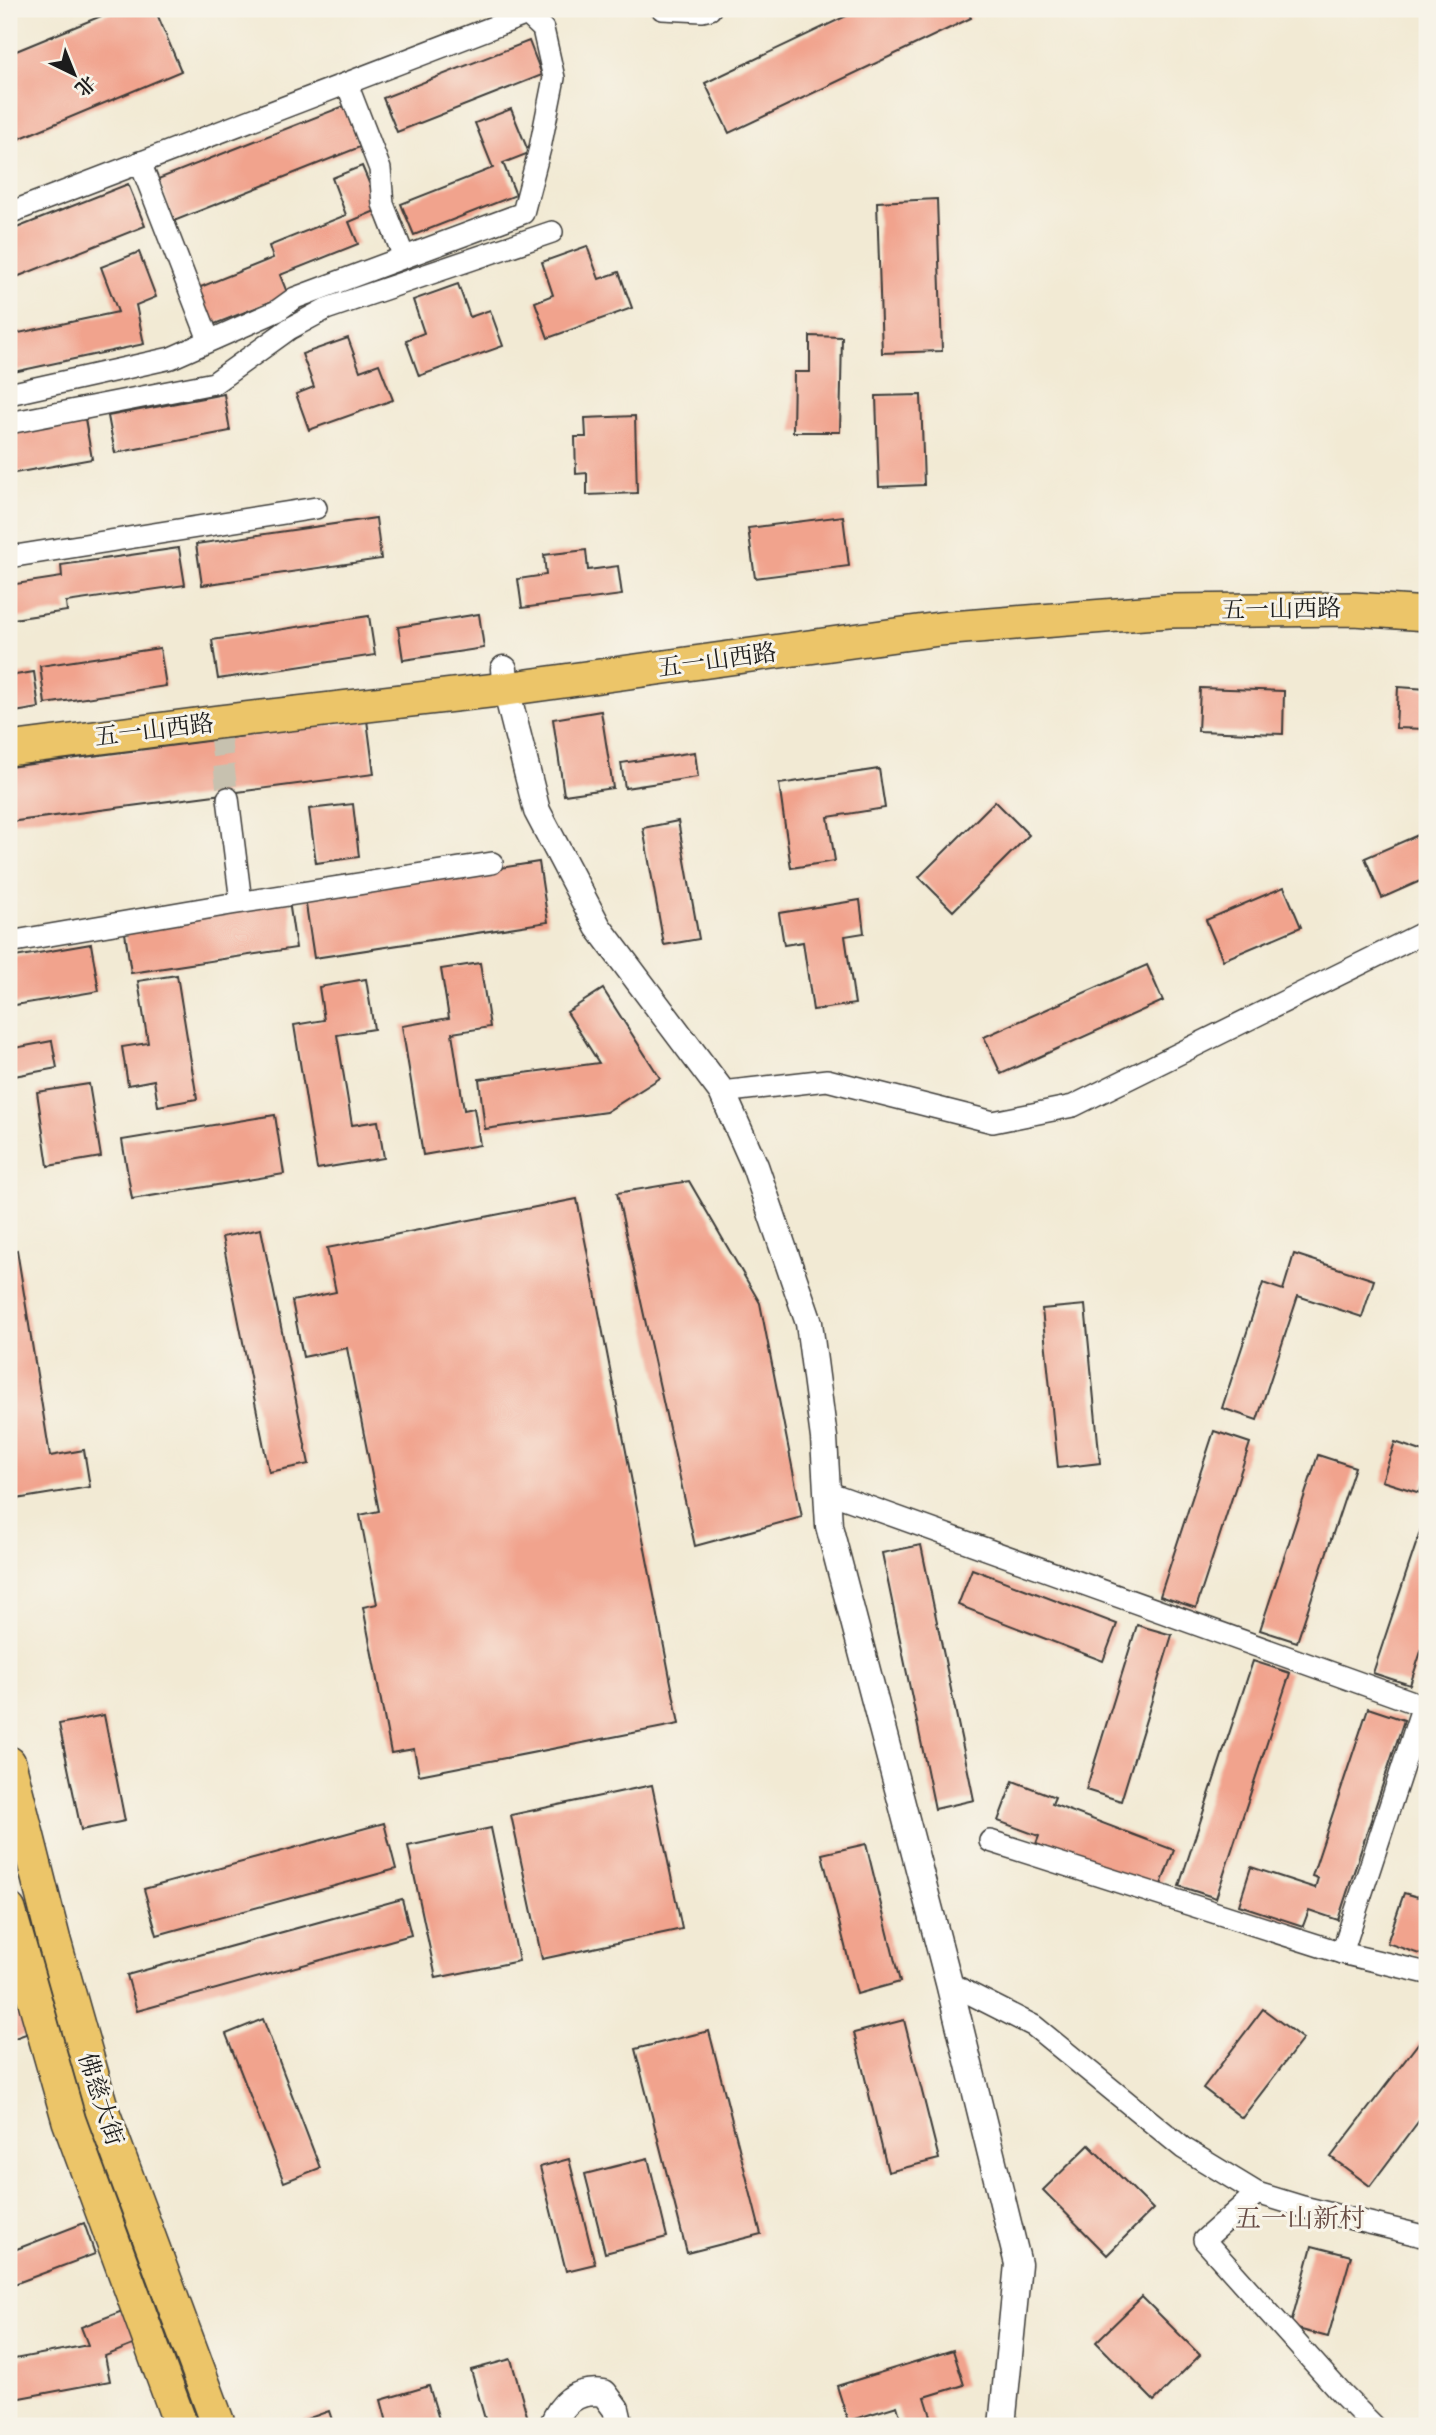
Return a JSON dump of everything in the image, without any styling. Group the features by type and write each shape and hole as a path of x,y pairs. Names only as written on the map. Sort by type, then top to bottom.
{"main road":[{"name":"五一山西路","path":"9,749 219,729 935,609 1166,590 1355,588 1427,593"},
{"name":"五一山西路","path":"9,729 215,702 505,679 966,627 1168,611 1354,609 1427,614"},
{"name":"佛慈大街","path":"9,1763 54,1941 102,2110 210,2424"},
{"name":"佛慈大街","path":"9,1910 69,2121 181,2426"}],"street":[{"path":"662,9 710,9"},
{"path":"9,213 527,14 543,29 554,78 523,213 295,298 277,311 171,358 9,394"},
{"path":"347,84 380,169 383,204 404,257"},
{"path":"140,162 209,340"},
{"path":"9,423 214,383 289,329 326,309 552,232"},
{"path":"9,557 316,508"},
{"path":"505,679 537,811 598,927 722,1092 755,1166 809,1322 824,1438 829,1526 949,1983 1018,2263 1002,2426"},
{"path":"228,798 242,902"},
{"path":"9,942 492,863"},
{"path":"722,1092 827,1080 993,1122 1073,1106 1427,931"},
{"path":"827,1492 1425,1706 1342,1953"},
{"path":"990,1841 1342,1953 1427,1973"},
{"path":"949,1983 1034,2026 1183,2148 1257,2193 1303,2207 1427,2236"},
{"path":"1257,2193 1204,2240 1374,2426"},
{"path":"552,2426 571,2398 591,2391 604,2393 616,2409 620,2426"}],"building":[{"path":"118,9 155,9 181,71 9,143 9,54"},
{"path":"861,9 967,9 971,18 729,133 705,83"},
{"path":"529,41 542,75 397,132 383,98"},
{"path":"344,106 360,147 174,221 158,179"},
{"path":"511,109 529,153 503,163 516,195 414,235 401,204 493,168 475,123"},
{"path":"362,166 380,209 349,222 358,244 280,275 288,295 207,327 193,290 273,258 269,246 346,215 332,178"},
{"path":"128,184 145,226 9,280 9,231"},
{"path":"937,199 942,351 882,353 877,202"},
{"path":"587,246 599,279 619,272 632,308 548,338 535,302 553,295 542,262"},
{"path":"139,252 156,297 136,305 144,344 9,373 9,335 118,312 101,267"},
{"path":"458,284 470,317 490,310 503,346 419,376 406,340 424,333 413,300"},
{"path":"810,336 842,337 840,432 793,432 794,372 810,372"},
{"path":"348,338 360,371 379,364 393,400 309,430 296,394 314,387 302,354"},
{"path":"224,394 230,431 115,453 108,416"},
{"path":"921,395 924,485 879,487 876,396"},
{"path":"635,416 637,493 587,495 587,473 576,474 575,437 586,437 585,418"},
{"path":"85,419 92,459 9,474 9,432"},
{"path":"843,516 849,566 755,578 748,528"},
{"path":"376,518 381,559 202,585 196,544"},
{"path":"179,548 185,585 66,602 67,611 13,619 9,585 62,577 61,565"},
{"path":"586,550 588,570 618,566 622,595 522,608 518,579 546,575 544,555"},
{"path":"479,614 484,648 403,660 398,627"},
{"path":"369,616 375,655 218,679 212,640"},
{"path":"160,648 166,686 45,704 40,666"},
{"path":"34,672 39,708 9,713 9,676"},
{"path":"1398,687 1427,689 1427,729 1396,728"},
{"path":"1200,688 1284,691 1283,734 1198,731"},
{"path":"601,711 613,788 564,795 553,719"},
{"path":"367,720 374,774 9,822 9,767"},
{"path":"695,752 698,777 625,788 621,763"},
{"path":"879,769 885,808 828,817 835,861 791,868 779,784"},
{"path":"995,801 1029,835 953,911 919,877"},
{"path":"353,804 359,857 316,863 309,809"},
{"path":"678,821 699,939 664,945 643,828"},
{"path":"1427,831 1427,878 1382,898 1365,858"},
{"path":"539,862 548,922 314,958 305,898"},
{"path":"1284,887 1301,927 1223,960 1206,920"},
{"path":"860,900 864,933 845,936 855,1004 813,1010 803,942 784,945 779,913"},
{"path":"289,901 296,948 131,973 124,926"},
{"path":"91,944 99,991 9,1006 9,958"},
{"path":"480,963 490,1027 452,1033 464,1110 474,1108 480,1145 423,1155 402,1026 449,1018 441,969"},
{"path":"1147,965 1163,1001 1001,1074 984,1037"},
{"path":"177,975 197,1099 158,1106 154,1080 128,1085 122,1047 148,1043 138,981"},
{"path":"366,979 374,1029 337,1035 352,1125 378,1121 384,1158 317,1169 294,1025 324,1020 319,987"},
{"path":"603,989 660,1078 606,1112 485,1129 479,1079 599,1063 567,1012"},
{"path":"52,1041 57,1068 9,1077 9,1049"},
{"path":"89,1084 101,1157 48,1166 37,1092"},
{"path":"275,1115 284,1174 132,1199 122,1140"},
{"path":"689,1181 760,1303 802,1517 695,1546 617,1193"},
{"path":"577,1199 679,1724 419,1775 414,1749 391,1753 363,1607 377,1604 360,1515 379,1511 347,1348 303,1357 292,1301 336,1292 327,1248"},
{"path":"261,1229 309,1464 269,1472 222,1237"},
{"path":"17,1250 50,1456 84,1450 90,1487 10,1500 9,1252"},
{"path":"1294,1254 1374,1280 1362,1317 1298,1296 1257,1420 1222,1408 1263,1283 1283,1290"},
{"path":"1085,1305 1100,1463 1058,1468 1042,1309"},
{"path":"1214,1431 1250,1443 1196,1608 1160,1596"},
{"path":"1395,1442 1427,1453 1427,1478 1425,1477 1420,1493 1382,1481"},
{"path":"1318,1455 1355,1467 1297,1642 1260,1630"},
{"path":"1427,1511 1427,1633 1410,1685 1373,1673"},
{"path":"921,1545 974,1800 935,1809 882,1553"},
{"path":"972,1569 1117,1624 1103,1661 958,1605"},
{"path":"1137,1625 1172,1635 1121,1801 1086,1790"},
{"path":"1253,1661 1290,1673 1216,1898 1179,1886"},
{"path":"1368,1708 1404,1720 1338,1920 1309,1910 1303,1926 1239,1905 1251,1867 1315,1888 1318,1878 1312,1876"},
{"path":"104,1715 125,1821 81,1830 59,1724"},
{"path":"1013,1781 1055,1797 1052,1804 1174,1850 1159,1890 1036,1844 1039,1836 998,1821"},
{"path":"652,1785 682,1929 542,1959 511,1815"},
{"path":"384,1823 396,1869 157,1935 144,1889"},
{"path":"491,1828 519,1961 436,1978 408,1846"},
{"path":"866,1844 900,1982 857,1994 822,1854"},
{"path":"1427,1872 1425,1956 1387,1943 1404,1893 1418,1897"},
{"path":"402,1899 411,1935 137,2011 127,1975"},
{"path":"16,1992 29,2033 9,2040 9,1994"},
{"path":"1263,2009 1303,2039 1242,2118 1203,2088"},
{"path":"263,2019 320,2168 284,2182 226,2034"},
{"path":"904,2020 939,2159 888,2172 854,2033"},
{"path":"709,2031 761,2234 687,2253 635,2049"},
{"path":"1420,2041 1427,2047 1427,2110 1370,2186 1331,2157"},
{"path":"1089,2145 1153,2209 1107,2255 1043,2190"},
{"path":"648,2158 667,2237 605,2253 585,2174"},
{"path":"569,2159 595,2264 566,2271 540,2167"},
{"path":"84,2223 95,2254 9,2286 9,2252"},
{"path":"1312,2246 1351,2256 1328,2337 1290,2327"},
{"path":"1142,2297 1200,2355 1154,2401 1096,2342"},
{"path":"130,2308 143,2341 105,2356 110,2381 9,2400 9,2360 88,2345 81,2327"},
{"path":"953,2350 964,2385 925,2397 934,2426 903,2426 897,2406 848,2421 837,2386"},
{"path":"511,2359 530,2426 487,2426 471,2370"},
{"path":"429,2386 441,2426 388,2426 381,2400"},
{"path":"329,2411 334,2426 287,2426"}],"tunnel":[{"path":"220,735 228,798"}],"district":[{"name":"五一山新村","path":"1300,2218"}]}
